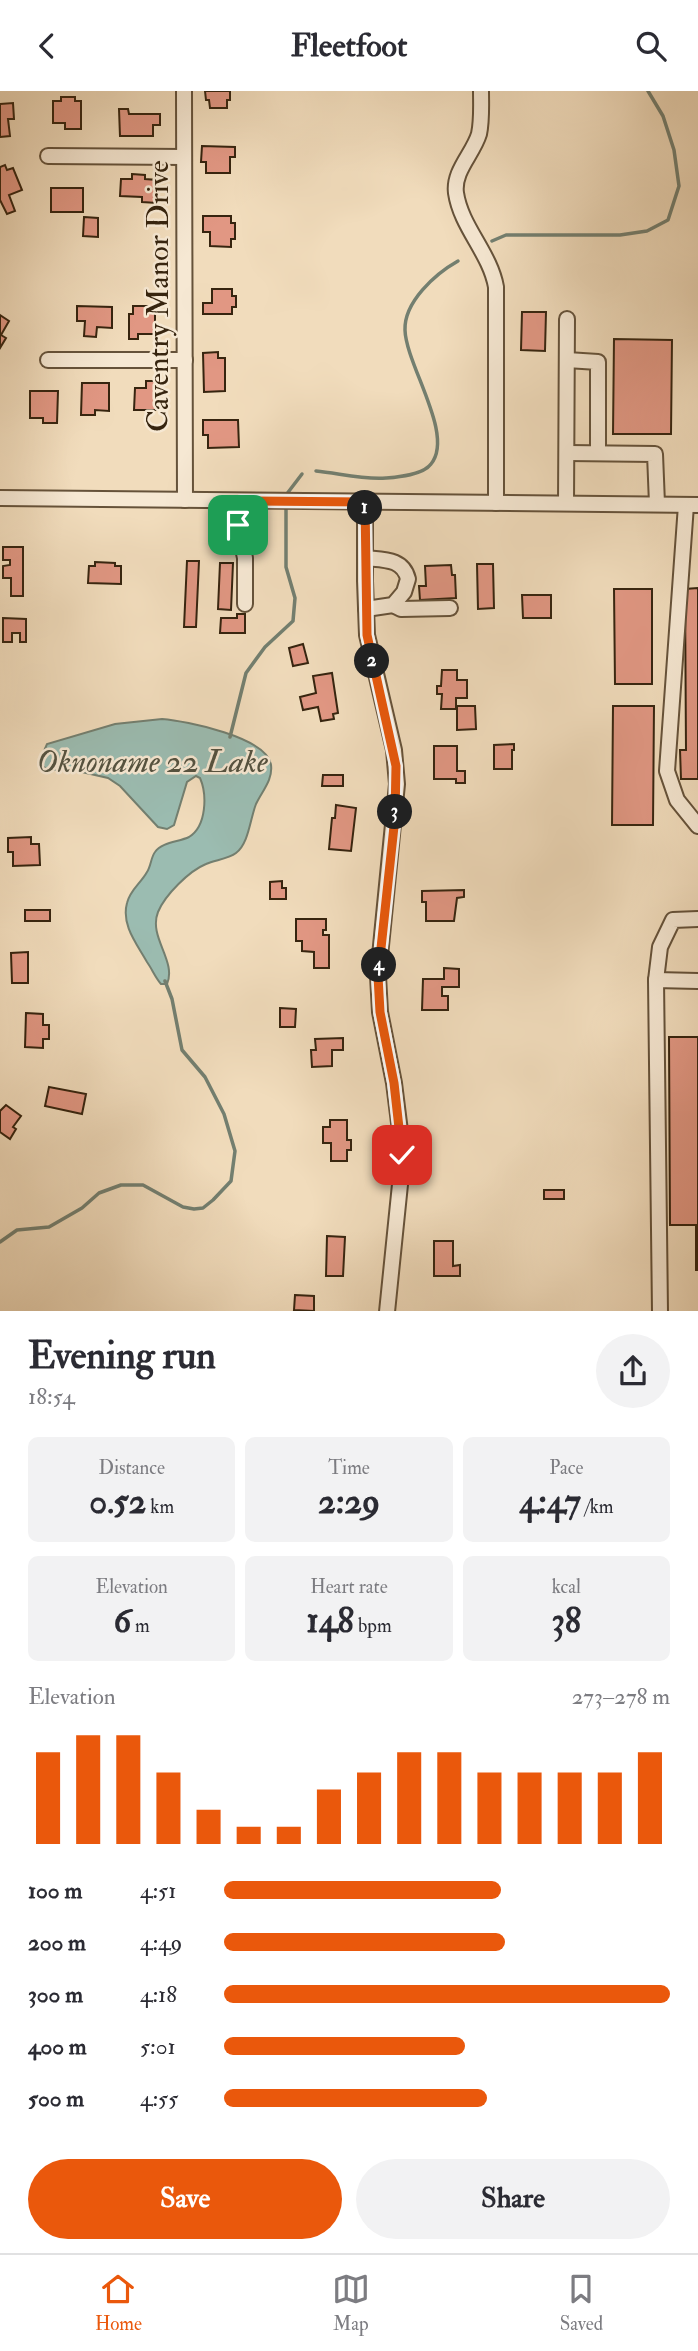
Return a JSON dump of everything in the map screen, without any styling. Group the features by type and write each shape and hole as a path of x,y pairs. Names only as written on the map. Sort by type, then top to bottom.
{"street":[{"name":"Caventry Manor Drive","path":"184,91 185,500"},
{"path":"481,91 478,135 456,181 456,193 461,209 493,272 496,287 496,503"},
{"path":"48,156 184,157"},
{"path":"566,503 568,319"},
{"path":"48,359 185,360"},
{"path":"567,359 598,362 598,453"},
{"path":"568,453 655,454 657,505"},
{"path":"0,498 692,505 667,771 677,800 698,826"},
{"path":"241,501 238,525 245,558 245,604"},
{"path":"365,502 366,609 370,651 396,766 395,817 378,976 380,1012 394,1083 402,1155 387,1311"},
{"path":"365,558 390,561 403,566 408,579 407,587 393,605"},
{"path":"366,609 393,605 401,608 450,607"},
{"path":"660,1311 656,980 660,947 673,920 698,919"},
{"path":"656,980 698,981"}],"water":[{"name":"Oknoname 22 Lake","path":"162,719 206,727 241,739 256,746 266,755 271,765 269,781 256,804 240,849 233,855 192,872 161,905 156,921 168,967 167,984 161,984 131,934 126,919 127,903 158,849 195,832 204,809 204,792 200,778 196,776 187,782 174,825 167,829 158,827 120,786 108,778 73,770 50,770 39,762 47,744 115,724"}],"building":[{"path":"205,91 230,91 227,108 210,108"},
{"path":"61,97 75,97 75,101 81,101 81,129 65,129 65,123 53,123 53,101 61,101"},
{"path":"13,103 14,119 8,119 10,136 0,137 0,104"},
{"path":"119,109 128,109 129,114 160,114 160,125 153,125 153,136 120,136"},
{"path":"202,146 235,147 235,157 230,157 230,173 206,173 206,162 201,162"},
{"path":"5,165 7,170 13,168 22,190 9,195 15,211 7,214 0,200 0,167"},
{"path":"132,174 158,180 157,203 142,202 142,197 120,196 121,179 132,179"},
{"path":"51,188 83,188 83,212 51,212"},
{"path":"203,216 231,216 231,223 235,223 235,239 231,239 231,247 210,246 210,232 203,232"},
{"path":"84,217 98,218 98,237 83,236"},
{"path":"212,289 232,289 232,296 236,296 236,307 232,307 232,314 203,314 203,303 212,303"},
{"path":"77,306 112,307 112,328 97,327 96,337 84,336 85,321 77,321"},
{"path":"133,306 155,306 155,334 138,334 138,339 129,339 129,314 133,314"},
{"path":"522,312 546,312 545,351 521,350"},
{"path":"0,315 9,321 1,335 6,338 0,348"},
{"path":"614,339 672,340 671,434 613,434"},
{"path":"218,352 218,358 225,358 225,391 204,392 203,353"},
{"path":"146,381 157,381 157,410 134,410 135,388 146,388"},
{"path":"82,383 109,383 109,411 95,410 95,415 81,415"},
{"path":"30,391 58,391 57,423 43,423 43,418 30,418"},
{"path":"203,420 238,420 239,447 208,448 208,435 203,435"},
{"path":"3,547 23,547 23,596 11,596 11,578 3,578 3,566 10,565 10,560 3,560"},
{"path":"187,561 199,561 196,627 184,627"},
{"path":"95,562 121,566 121,584 88,583 89,566 95,566"},
{"path":"220,563 233,563 231,610 218,609"},
{"path":"477,564 493,564 494,608 478,609"},
{"path":"451,565 452,575 455,575 456,598 420,600 419,586 426,586 425,566"},
{"path":"698,588 698,779 681,779 680,750 686,750 685,589"},
{"path":"614,589 652,589 652,684 615,684"},
{"path":"522,595 551,595 551,618 523,618"},
{"path":"237,614 245,614 245,633 220,633 221,618 237,618"},
{"path":"3,618 26,619 26,642 20,642 20,633 12,633 12,642 3,642"},
{"path":"303,644 308,663 293,666 289,648"},
{"path":"442,670 457,670 457,680 467,680 467,698 456,698 456,709 441,709 442,694 437,694 437,686 441,686"},
{"path":"332,673 338,713 333,714 334,719 321,721 318,707 303,710 300,697 316,693 313,676"},
{"path":"457,706 475,706 476,729 457,730"},
{"path":"613,706 654,706 653,825 612,825"},
{"path":"514,744 512,769 494,769 494,745"},
{"path":"434,746 457,746 457,771 465,771 465,783 456,783 456,779 434,779"},
{"path":"323,775 343,775 343,786 322,786"},
{"path":"336,805 356,808 351,851 329,849"},
{"path":"31,837 31,844 39,844 40,865 13,866 13,852 8,852 8,838"},
{"path":"282,881 282,888 286,888 286,899 270,899 270,882"},
{"path":"464,890 464,897 457,898 454,921 426,921 426,902 422,902 422,891"},
{"path":"25,910 50,910 50,921 25,921"},
{"path":"296,919 326,919 323,935 329,935 329,968 314,968 314,952 302,951 302,941 296,941"},
{"path":"28,952 28,983 12,983 11,953"},
{"path":"444,968 459,969 459,987 442,987 442,996 448,996 448,1010 422,1010 423,979 444,979"},
{"path":"280,1008 296,1009 295,1027 280,1027"},
{"path":"26,1013 43,1014 43,1025 49,1025 49,1039 43,1039 43,1048 25,1047"},
{"path":"669,1037 698,1037 698,1270 696,1225 670,1225"},
{"path":"343,1038 343,1050 332,1050 332,1066 312,1067 311,1050 316,1050 315,1039"},
{"path":"49,1087 86,1094 82,1114 45,1106"},
{"path":"6,1105 21,1116 13,1127 16,1129 10,1139 0,1132 0,1111"},
{"path":"330,1120 347,1120 347,1140 351,1140 351,1150 347,1150 347,1161 331,1161 331,1143 323,1143 323,1127 330,1127"},
{"path":"544,1190 564,1190 564,1199 544,1199"},
{"path":"327,1236 345,1237 343,1276 326,1276"},
{"path":"434,1241 453,1241 453,1266 460,1265 460,1276 434,1276"},
{"path":"295,1295 314,1296 314,1311 294,1310"}],"waterway":[{"path":"492,241 506,235 620,235 647,231 668,220 679,186 674,150 663,116 648,91"},
{"path":"316,471 386,478 416,473 431,464 437,451 434,418 407,345 406,320 422,290 458,261"},
{"path":"286,495 302,474"},
{"path":"230,737 246,673 265,647 293,621 295,598 286,567 286,508"},
{"path":"0,1242 17,1230 49,1227 82,1208 99,1193 121,1185 143,1185 183,1207 194,1209 203,1208 231,1181 235,1151 224,1114 205,1077 182,1050 172,999 165,981"}],"route":[{"path":"238,525 241,501 365,502 367,635 396,766 395,817 378,976 380,1012 394,1083 402,1155"}]}
